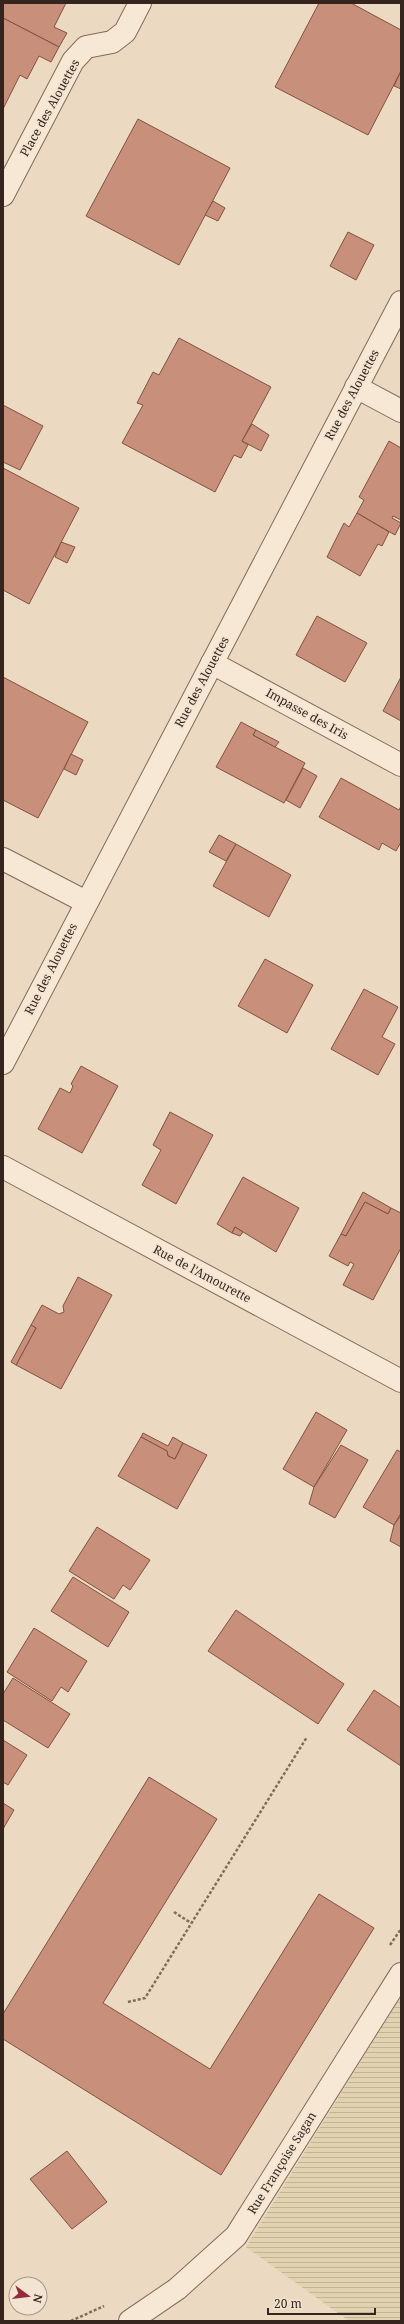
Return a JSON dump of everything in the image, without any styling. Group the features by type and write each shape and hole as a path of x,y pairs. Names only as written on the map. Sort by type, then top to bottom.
{"street":[{"name":"Place des Alouettes","path":"3,195 73,61 86,47 112,42 125,32 140,3"},
{"name":"Rue des Alouettes","path":"3,1063 401,302"},
{"path":"356,387 401,411"},
{"name":"Impasse des Iris","path":"212,663 401,765"},
{"path":"3,859 86,902"},
{"name":"Rue de l'Amourette","path":"3,1167 401,1382"},
{"name":"Rue Françoise Sagan","path":"130,2321 177,2289 236,2236 401,1974"}],"path":[{"path":"128,2002 145,1998 307,1737"},
{"path":"174,1912 191,1923"},
{"path":"389,1948 401,1929"},
{"path":"71,2321 110,2303"}],"shaded area":[{"path":"401,1996 401,2321 349,2321 246,2247"}],"building":[{"path":"3,3 66,3 54,27 67,33 59,47 3,18"},
{"path":"319,3 351,3 401,30 401,71 368,135 275,87"},
{"path":"3,18 59,47 51,62 39,56 27,79 20,75 3,109"},
{"path":"401,71 401,89 394,86"},
{"path":"138,119 230,168 179,265 86,216"},
{"path":"213,201 225,208 218,221 205,215"},
{"path":"348,232 374,245 356,280 330,266"},
{"path":"179,338 271,387 242,441 248,445 241,458 234,455 215,492 122,443 143,405 137,403 153,372 159,375"},
{"path":"3,405 43,426 20,470 3,462"},
{"path":"252,424 269,435 261,451 242,441"},
{"path":"389,441 401,448 401,520 393,516 392,518 401,523 395,535 357,513 364,500 359,497"},
{"path":"3,468 79,508 29,604 3,590"},
{"path":"357,513 389,532 382,546 378,544 360,576 327,557 344,523 349,527"},
{"path":"61,542 75,547 67,563 55,557"},
{"path":"317,616 367,643 345,682 296,655"},
{"path":"3,677 88,722 38,818 3,800"},
{"path":"401,677 401,721 383,711"},
{"path":"241,722 256,730 253,735 305,763 284,803 216,767"},
{"path":"256,730 279,742 275,747 253,735"},
{"path":"71,754 83,760 76,775 64,769"},
{"path":"303,768 317,776 300,808 286,800"},
{"path":"341,778 399,810 401,806 401,842 396,851 382,843 379,850 319,817"},
{"path":"219,835 236,844 226,861 209,852"},
{"path":"236,844 291,875 269,917 213,886"},
{"path":"265,959 313,985 287,1033 238,1006"},
{"path":"364,989 398,1007 382,1037 395,1044 378,1075 331,1049"},
{"path":"81,1066 118,1086 82,1153 38,1129 60,1088 70,1093 73,1086 71,1084"},
{"path":"170,1112 213,1135 176,1204 142,1185 161,1150 153,1145"},
{"path":"243,1177 299,1208 276,1252 235,1227 232,1233 217,1224"},
{"path":"363,1192 391,1208 388,1214 365,1202 346,1236 341,1234"},
{"path":"365,1202 388,1214 391,1208 401,1213 401,1248 373,1300 343,1285 354,1264 350,1262 348,1266 329,1256 341,1234 346,1236"},
{"path":"235,1227 243,1232 240,1236 232,1233"},
{"path":"78,1277 112,1295 61,1389 16,1365 36,1328 31,1325 42,1305 59,1314 64,1312 63,1306"},
{"path":"31,1325 36,1328 16,1365 11,1362"},
{"path":"316,1412 347,1430 314,1487 283,1469"},
{"path":"143,1433 168,1446 173,1437 183,1443 175,1459 168,1456 167,1451 141,1437"},
{"path":"141,1437 167,1451 168,1456 175,1459 183,1443 207,1455 177,1509 118,1476"},
{"path":"341,1445 368,1460 335,1518 309,1504 314,1487"},
{"path":"397,1450 401,1452 401,1513 394,1525 363,1507"},
{"path":"401,1515 401,1547 390,1541 394,1525"},
{"path":"97,1527 150,1560 130,1590 123,1585 114,1599 69,1571"},
{"path":"73,1577 129,1612 108,1647 51,1611"},
{"path":"236,1610 344,1684 318,1724 208,1651"},
{"path":"34,1628 87,1661 68,1692 61,1687 52,1701 7,1672"},
{"path":"13,1678 70,1714 48,1748 3,1720 3,1694"},
{"path":"374,1690 401,1708 401,1766 347,1730"},
{"path":"3,1740 27,1755 8,1785 3,1782"},
{"path":"149,1777 217,1819 103,2003 210,2069 319,1894 374,1928 221,2175 3,2039 3,2014"},
{"path":"3,1803 14,1810 3,1829"},
{"path":"67,2151 107,2202 72,2229 30,2179"}]}
